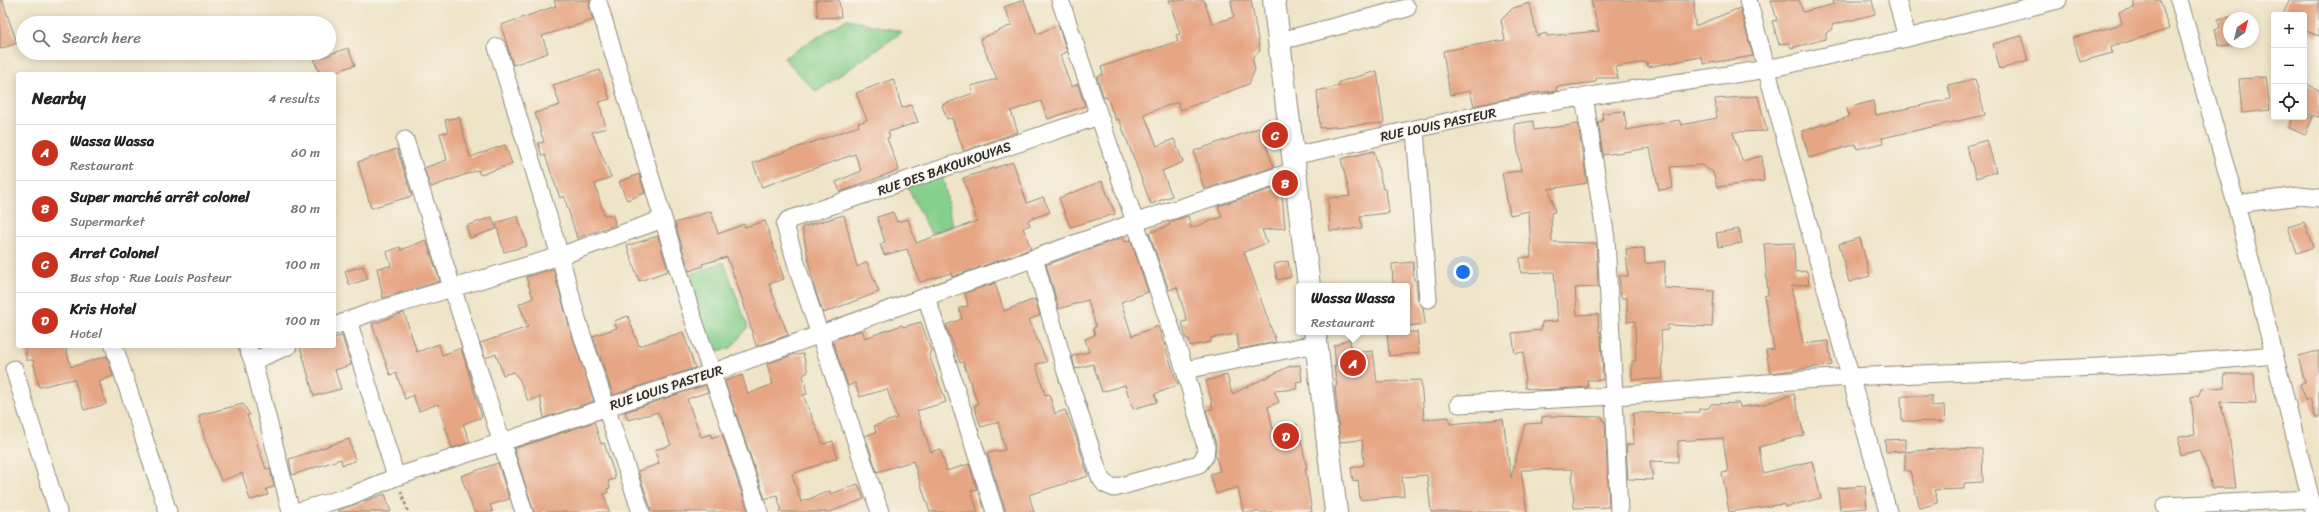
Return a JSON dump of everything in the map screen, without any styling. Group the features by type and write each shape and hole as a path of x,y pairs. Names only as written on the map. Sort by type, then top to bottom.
{"highway":[{"path":"1274,0 1309,283"},
{"path":"1315,338 1336,512"}],"street":[{"path":"1034,258 1066,372 1100,477 1105,484 1114,488 1198,464 1205,456 1206,447 1185,370 1060,0"},
{"path":"1748,0 1849,377 1888,512"},
{"path":"1897,0 1907,38"},
{"path":"2165,506 2313,506 2236,204 2180,0"},
{"name":"RUE LOUIS PASTEUR","path":"296,512 350,496 396,477 711,373 1136,222 1293,163 1415,130 1505,109 1767,69 1907,38 2049,1"},
{"path":"599,5 711,373 760,512"},
{"path":"1280,41 1407,8"},
{"path":"497,48 560,256 579,326 641,512"},
{"path":"1584,96 1606,239 1619,512"},
{"name":"RUE DES BAKOUKOUYAS","path":"819,334 785,225 788,220 1099,116"},
{"path":"1415,130 1428,299"},
{"path":"405,140 500,442 524,512"},
{"path":"2236,204 2300,196 2319,198"},
{"path":"396,477 341,323 560,256 663,219"},
{"path":"926,296 995,512"},
{"path":"819,334 880,512"},
{"path":"1185,370 1315,338"},
{"path":"115,348 168,512"},
{"path":"278,348 250,354 291,512"},
{"path":"1459,404 1614,396 1849,377 2117,367 2199,362 2274,354"},
{"path":"14,369 58,512"}],"path":[{"path":"396,477 408,512"}],"green space":[{"path":"847,19 902,32 816,92 784,58"},
{"path":"942,174 953,226 931,233 906,184"},
{"path":"724,262 748,327 731,348 708,353 685,276"}],"building":[{"path":"0,0 2,0 16,43 0,49"},
{"path":"554,0 590,0 589,7 593,20 542,36 548,53 513,65 501,25 556,6"},
{"path":"816,0 839,0 841,17 818,18"},
{"path":"1024,0 1037,34 1058,25 1067,52 1060,55 1071,87 1078,84 1085,106 1048,119 1041,101 1011,111 1018,132 964,151 952,118 947,119 942,105 973,93 971,86 997,79 980,39 1012,25 1004,7"},
{"path":"1169,0 1204,0 1212,24 1234,17 1231,0 1251,0 1260,51 1252,58 1255,69 1249,84 1181,110 1178,102 1144,114 1157,146 1174,139 1183,162 1162,171 1172,196 1151,204 1119,119 1116,121 1107,97 1104,98 1097,77 1103,74 1101,67 1178,41 1176,35 1180,34"},
{"path":"1591,0 1694,0 1695,26 1740,8 1753,56 1704,64 1701,57 1648,67 1647,62 1615,67 1618,78 1596,78 1596,82 1556,87 1557,91 1533,93 1474,106 1470,91 1450,95 1443,51 1505,40 1501,20 1513,8 1530,3 1537,36 1546,33 1547,36 1599,31"},
{"path":"1771,0 1799,0 1803,12 1834,4 1833,0 1872,0 1875,14 1832,25 1833,29 1826,33 1826,39 1791,48 1789,43 1779,44 1772,21 1777,20"},
{"path":"2142,0 2160,0 2169,29 2111,47 2112,53 2080,62 2073,38 2122,24 2119,12 2134,8 2134,2"},
{"path":"2289,0 2319,0 2319,36 2307,31 2307,12 2284,12"},
{"path":"2223,18 2223,46 2219,46 2215,29 2220,28 2218,19"},
{"path":"2021,36 2028,61 2000,69 1993,44"},
{"path":"348,48 355,65 335,72 319,72 314,60 336,60 336,52"},
{"path":"600,70 610,99 599,102 606,128 592,132 611,177 595,184 604,215 613,215 615,225 577,238 564,196 560,198 545,155 542,156 538,143 544,142 535,113 560,105 553,85"},
{"path":"1377,71 1384,123 1320,128 1317,91 1339,86 1339,82"},
{"path":"2266,77 2270,110 2242,113 2239,79"},
{"path":"893,79 902,108 911,105 918,122 888,132 890,137 887,138 899,170 840,192 836,182 861,171 855,154 762,187 753,163 859,126 858,123 867,120 856,93"},
{"path":"1975,79 1985,115 1882,138 1883,143 1857,149 1856,144 1809,158 1802,131 1849,117 1847,108 1873,101 1876,115 1951,99 1948,85"},
{"path":"2307,84 2319,90 2319,117 2307,114"},
{"path":"1758,96 1767,131 1733,132 1742,161 1762,156 1764,181 1717,187 1713,172 1701,165 1670,167 1673,188 1659,190 1650,148 1603,155 1598,122 1603,121 1602,113 1624,111 1627,130 1679,120 1681,125 1717,118 1715,99"},
{"path":"459,117 470,157 505,145 512,164 480,175 478,170 431,187 424,168 447,160 440,133 448,132 445,120"},
{"path":"2307,117 2313,117 2305,135 2289,128 2292,120 2307,120"},
{"path":"1533,121 1534,130 1578,124 1587,183 1549,189 1555,212 1551,213 1552,242 1596,243 1598,287 1575,288 1577,315 1598,314 1599,332 1601,332 1603,380 1587,380 1588,387 1541,390 1525,388 1524,352 1515,353 1512,333 1541,330 1542,322 1558,321 1554,272 1521,273 1520,258 1531,257 1529,211 1510,215 1502,173 1521,171 1514,124"},
{"path":"1259,128 1274,167 1204,189 1194,151"},
{"path":"1987,140 1996,172 1976,178 1966,146"},
{"path":"397,149 412,196 371,208 358,162"},
{"path":"1374,151 1383,189 1386,189 1389,213 1360,216 1362,228 1330,231 1328,198 1350,196 1341,159"},
{"path":"1013,162 1027,203 1043,197 1050,212 1028,220 1030,225 1023,228 1031,249 952,277 951,273 920,282 907,249 884,255 880,244 885,242 877,217 893,212 897,222 908,219 916,243 977,221 963,178"},
{"path":"639,174 645,193 627,200 619,182"},
{"path":"1102,181 1115,214 1070,227 1059,198"},
{"path":"1281,186 1285,228 1262,230 1267,243 1244,252 1276,342 1239,349 1237,334 1211,338 1211,342 1190,346 1189,339 1186,339 1182,322 1187,321 1177,287 1169,290 1149,233 1170,225 1169,222 1188,216 1191,228 1222,217 1218,206"},
{"path":"711,211 718,234 744,224 745,227 765,221 784,279 769,284 788,335 756,346 744,304 727,257 702,264 703,266 689,271 675,223"},
{"path":"844,215 857,267 867,262 879,292 823,313 813,283 802,227"},
{"path":"518,216 527,246 504,252 496,223"},
{"path":"492,217 496,229 470,238 466,226"},
{"path":"2304,222 2313,247 2297,253 2288,227"},
{"path":"1739,229 1742,243 1718,247 1716,233"},
{"path":"658,236 668,271 639,281 627,246"},
{"path":"1123,237 1125,242 1131,240 1148,292 1121,302 1132,336 1158,326 1178,385 1155,394 1157,402 1133,409 1125,385 1102,392 1093,364 1075,369 1072,356 1089,352 1085,339 1095,335 1093,328 1096,327 1088,300 1059,309 1046,265"},
{"path":"1860,238 1870,276 1849,282 1839,244"},
{"path":"426,240 440,281 383,298 377,268 391,266 387,252 400,247 401,250"},
{"path":"1794,243 1795,272 1807,271 1809,284 1791,286 1803,344 1828,341 1832,365 1770,373 1766,350 1774,349 1764,296 1768,295 1764,244"},
{"path":"1644,248 1645,264 1665,261 1664,288 1714,291 1712,327 1667,325 1668,330 1661,331 1663,379 1632,380 1632,361 1636,361 1635,321 1627,322 1627,298 1621,298 1619,276 1628,276 1626,249"},
{"path":"1288,261 1291,277 1277,280 1274,264"},
{"path":"1413,262 1414,280 1416,280 1418,300 1423,307 1425,324 1410,326 1410,283 1393,283 1392,264"},
{"path":"363,266 368,279 349,285 345,271"},
{"path":"553,269 570,329 594,401 544,418 540,397 528,401 519,378 514,372 503,375 496,354 485,358 480,343 528,327 519,304 533,298 526,277"},
{"path":"995,283 1004,311 1035,299 1040,315 1029,320 1047,362 1036,364 1045,395 1049,394 1055,414 1065,410 1077,439 1088,476 1029,495 1034,512 1006,512 987,453 1005,450 998,422 981,427 974,406 978,404 963,362 960,363 946,325 962,319 959,308 968,306 965,293"},
{"path":"404,313 417,352 439,344 442,355 461,348 482,417 463,424 470,442 452,448 438,404 419,411 413,395 405,399 396,373 390,375 372,324"},
{"path":"628,316 639,346 683,332 695,368 613,395 593,336 617,328 614,321"},
{"path":"921,322 931,351 929,355 946,402 917,411 931,452 940,449 947,471 969,464 977,489 971,491 978,512 930,512 913,461 877,472 865,436 876,432 874,426 897,418 887,389 860,397 855,383 848,386 832,340 862,330 865,338 902,325 903,327"},
{"path":"1410,332 1417,332 1419,353 1389,356 1387,335 1410,335"},
{"path":"342,336 351,365 335,370 341,389 314,396 301,348 336,348 336,338"},
{"path":"1350,338 1351,353 1373,351 1377,382 1421,380 1424,419 1449,417 1450,424 1503,419 1511,478 1525,424 1542,423 1542,417 1547,416 1603,417 1603,421 1605,421 1609,507 1574,508 1572,469 1521,470 1527,512 1431,512 1427,475 1402,477 1404,496 1360,500 1358,480 1353,481 1351,468 1364,465 1362,440 1340,442 1335,386 1337,386 1334,366 1336,366 1334,346"},
{"path":"26,348 66,348 71,367 107,356 113,376 99,382 106,404 84,410 74,379 39,387 33,360 26,360"},
{"path":"2319,351 2319,417 2315,417 2310,398 2305,401 2300,384 2305,383 2298,356"},
{"path":"795,354 803,354 808,372 803,375 807,394 803,395 823,444 833,441 837,458 792,474 801,502 830,491 831,494 858,484 864,499 830,512 778,512 781,509 777,495 765,499 725,381 742,375 748,394 773,384 767,364"},
{"path":"1300,365 1302,381 1296,382 1297,389 1274,391 1279,402 1268,407 1273,429 1297,424 1307,468 1305,468 1312,512 1243,512 1238,487 1216,494 1210,474 1220,471 1215,454 1216,444 1206,410 1213,409 1206,381 1227,375 1232,394 1290,366"},
{"path":"2224,374 2254,374 2256,403 2220,402 2229,435 2236,488 2212,488 2208,471 2199,450 2180,455 2179,436 2195,435 2191,397 2199,395 2201,389 2225,387"},
{"path":"705,385 708,392 687,399 701,437 711,434 712,438 722,434 748,512 652,512 638,471 659,464 655,450 671,445 658,412 628,420 625,412"},
{"path":"1794,394 1804,435 1759,447 1763,473 1812,461 1821,498 1785,507 1784,504 1729,512 1722,473 1728,472 1723,438 1678,441 1678,462 1650,461 1653,480 1628,479 1626,445 1634,444 1633,413 1699,412 1699,409 1709,408 1711,404 1739,403 1740,407 1761,405"},
{"path":"1901,396 1932,396 1932,406 1944,405 1945,422 1902,421"},
{"path":"243,404 250,415 247,415 266,469 270,468 274,487 266,489 268,495 250,500 242,473 221,481 204,437 199,415"},
{"path":"594,422 601,444 604,443 615,479 608,481 610,488 607,489 608,493 604,494 609,512 534,512 514,449"},
{"path":"349,439 355,461 342,465 341,459 292,475 289,459"},
{"path":"1905,439 1905,451 1886,452 1885,440"},
{"path":"1946,448 1982,449 1983,482 1964,483 1964,489 1934,490 1938,503 1920,508 1910,471 1905,471 1905,452"},
{"path":"498,463 509,499 490,505 493,512 474,512 461,476"},
{"path":"1865,486 1867,508 1840,510 1838,488"},
{"path":"385,494 391,512 339,512 339,510"}],"place":[{"name":"Arret Colonel","path":"1275,135"},
{"name":"Super marché arrêt colonel","path":"1285,183"},
{"name":"Wassa Wassa","path":"1353,363"},
{"name":"Kris Hotel","path":"1286,436"}]}
